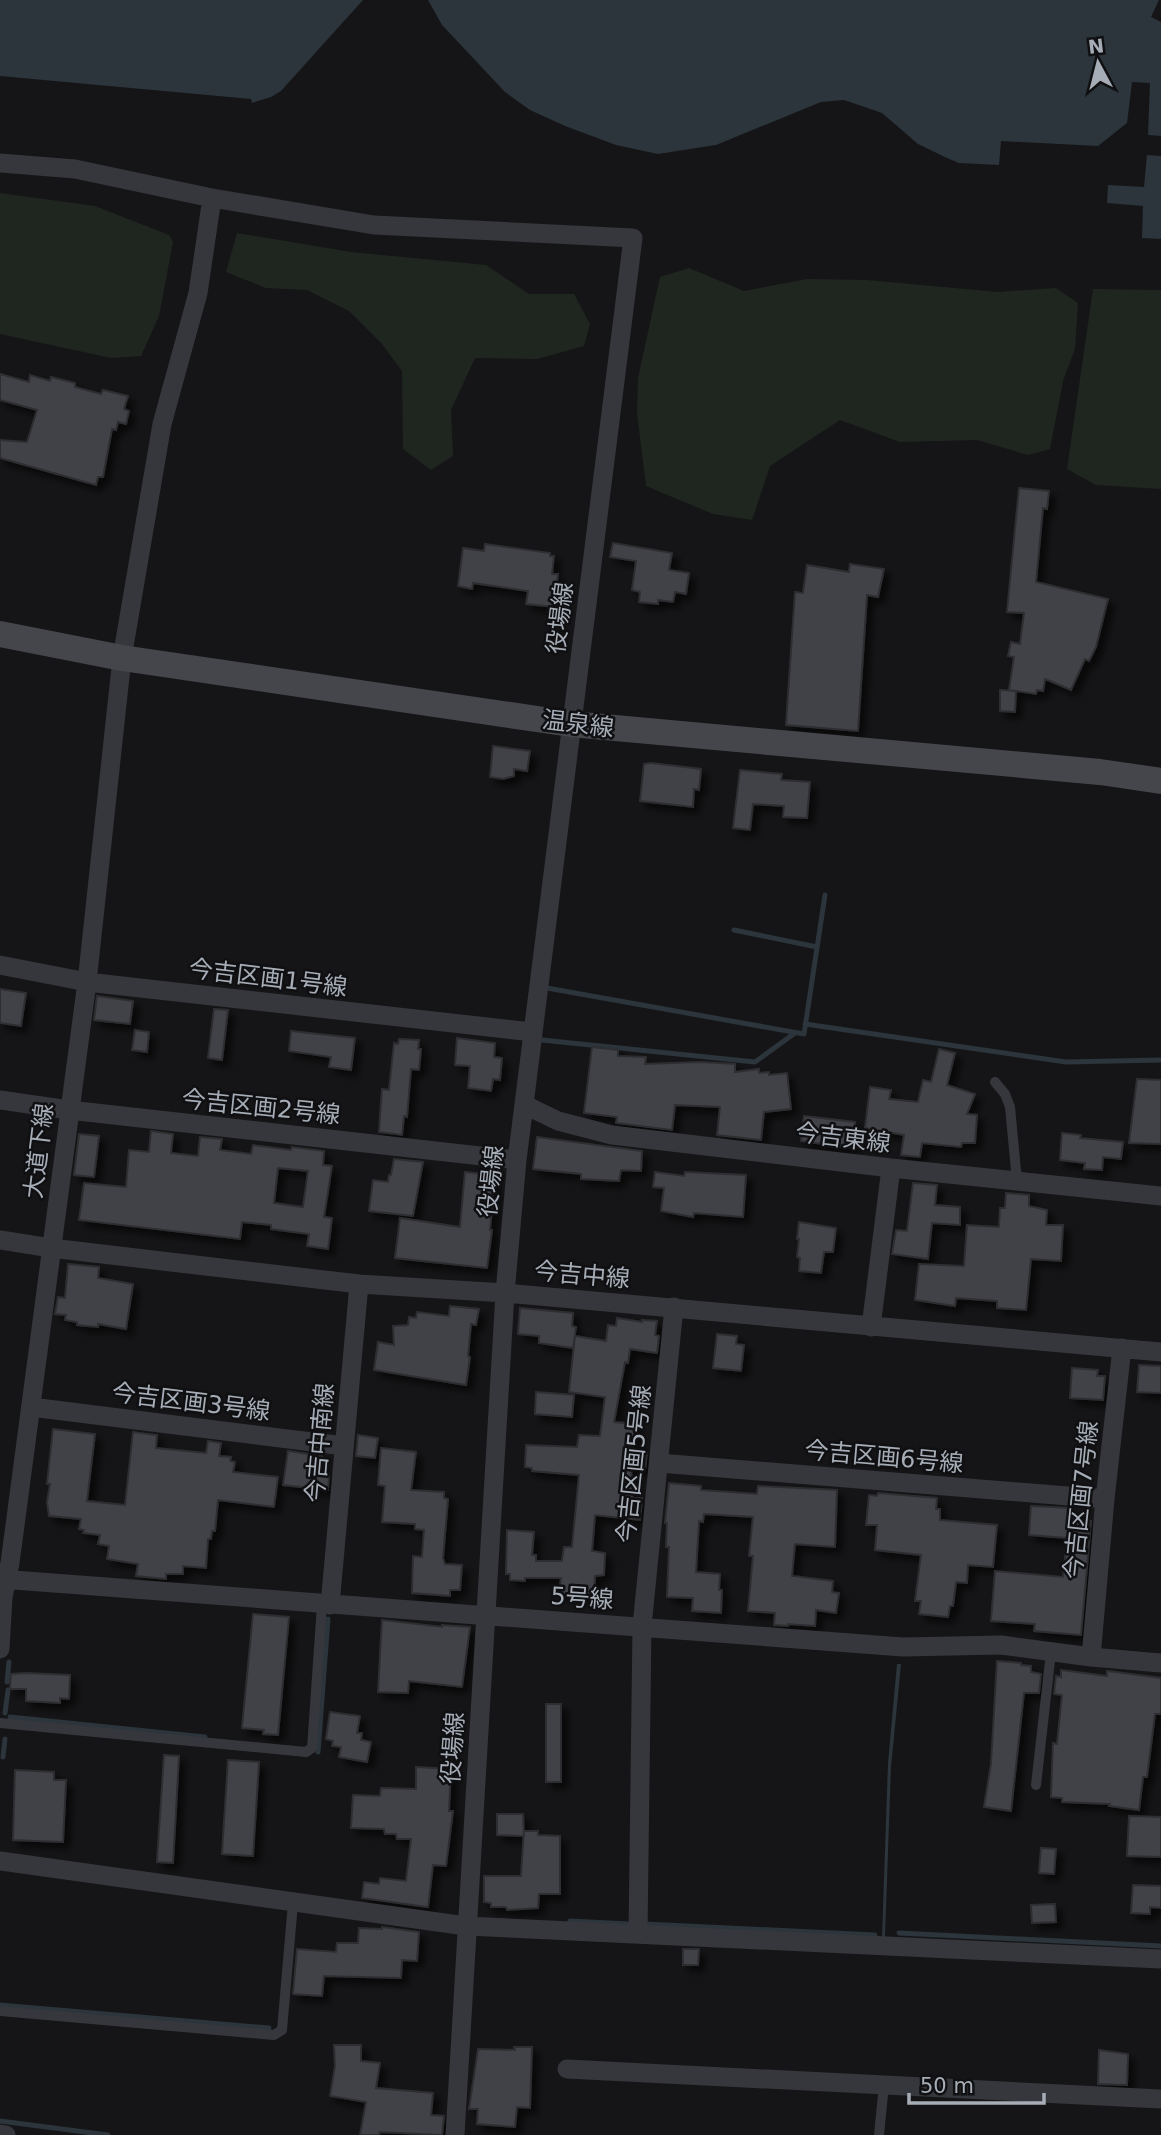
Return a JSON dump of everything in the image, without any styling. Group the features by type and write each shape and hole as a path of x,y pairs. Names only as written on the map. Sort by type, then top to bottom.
{"street":[{"path":"0,163 75,169 212,198"},
{"name":"役場線","path":"212,198 374,225 633,238 517,1160 485,1616 456,2135"},
{"name":"大道下線","path":"0,1649 3,1580 10,1563 87,982 122,658 162,424 198,293 212,198"},
{"name":"温泉線","path":"0,634 122,658 571,724 1100,772 1161,781"},
{"name":"今吉区画1号線","path":"0,965 87,982 532,1032"},
{"name":"今吉区画2号線","path":"0,1100 517,1160"},
{"name":"今吉東線","path":"525,1105 558,1121 612,1135 1161,1196"},
{"path":"871,1326 891,1168"},
{"name":"今吉中線","path":"0,1240 359,1284 674,1307 1161,1352"},
{"name":"今吉中南線","path":"326,1605 359,1284"},
{"name":"今吉区画5号線","path":"638,1934 642,1626 674,1307"},
{"name":"今吉区画7号線","path":"1091,1657 1122,1348"},
{"name":"今吉区画3号線","path":"31,1408 344,1446"},
{"name":"今吉区画6号線","path":"659,1463 1105,1499"},
{"name":"5号線","path":"3,1580 904,1647 1001,1645 1161,1663"},
{"path":"0,1861 466,1926 1161,1959"},
{"path":"567,2069 1161,2099"},
{"path":"0,2134 6,2135"}],"lane":[{"path":"995,1082 1005,1094 1010,1107 1017,1181"},
{"path":"0,1723 306,1752 312,1748 326,1605"},
{"path":"1037,1785 1051,1652"},
{"path":"0,2011 274,2035 282,2030 293,1903"},
{"path":"879,2135 884,2084"}],"shaded area":[{"path":"0,0 363,0 281,91 252,103 251,99 0,76"},
{"path":"428,0 1159,0 1151,17 1161,22 1161,136 1148,135 1150,83 1132,82 1127,123 1098,146 1001,141 999,165 959,163 947,158 918,144 882,113 844,100 821,102 716,145 658,154 616,145 530,110 505,92 442,25"},
{"path":"1147,155 1161,156 1161,239 1142,238 1143,206 1107,203 1108,185 1144,187"},
{"path":"0,193 95,206 169,235 173,242 159,316 141,356 111,358 0,334"},
{"path":"237,233 351,252 486,265 529,294 574,294 590,324 584,346 537,359 475,358 451,410 453,456 431,470 403,449 402,371 382,344 349,311 307,290 266,288 226,272"},
{"path":"689,268 744,291 807,279 867,280 998,292 1056,288 1078,303 1075,349 1063,381 1050,449 1028,455 977,440 900,442 840,420 770,466 752,520 713,514 646,486 637,413 638,378 660,277"},
{"path":"1093,289 1161,290 1161,489 1096,485 1067,469"},
{"path":"897,1664 901,1664 891,1767 885,1937 882,1937 888,1763"}],"building":[{"path":"0,374 29,382 30,375 50,381 51,377 101,394 103,390 128,396 124,409 129,411 126,424 118,422 116,430 112,429 103,477 98,477 96,485 0,458 0,440 27,442 37,410 0,400"},
{"path":"1019,488 1049,491 1047,509 1043,508 1036,582 1108,599 1096,647 1089,661 1085,659 1071,690 1045,679 1043,691 1037,690 1036,694 1009,690 1014,657 1008,656 1011,642 1020,644 1024,613 1007,612"},
{"path":"613,543 672,553 669,570 689,573 686,594 675,592 673,602 639,602 640,592 632,590 636,561 610,557"},
{"path":"485,544 550,553 550,556 554,556 552,574 558,574 554,607 526,604 528,591 473,583 472,589 458,586 463,548 484,551"},
{"path":"850,564 884,569 878,597 867,595 858,731 786,725 795,592 803,593 807,565 849,572"},
{"path":"1000,690 1016,691 1015,712 1000,711"},
{"path":"493,746 530,751 527,771 514,769 514,776 503,779 490,777"},
{"path":"644,764 701,769 699,790 694,789 693,807 640,801"},
{"path":"740,770 782,774 781,780 810,782 807,818 783,817 784,806 753,804 750,830 733,828"},
{"path":"0,989 26,993 21,1026 0,1023"},
{"path":"97,996 133,1001 130,1024 94,1020"},
{"path":"214,1009 228,1010 222,1060 208,1058"},
{"path":"135,1030 149,1032 147,1052 132,1050"},
{"path":"291,1031 355,1038 351,1070 329,1067 331,1057 289,1051"},
{"path":"457,1038 495,1043 494,1057 502,1058 500,1080 493,1079 491,1091 468,1088 470,1066 455,1065"},
{"path":"399,1039 419,1040 418,1049 421,1049 419,1070 411,1069 407,1117 404,1116 402,1135 379,1132 382,1089 389,1090 394,1043 398,1044"},
{"path":"592,1047 618,1050 618,1056 646,1057 645,1064 735,1064 735,1072 759,1069 759,1073 769,1072 769,1075 787,1073 791,1109 764,1112 761,1140 717,1135 720,1107 675,1105 672,1130 616,1123 617,1117 584,1113"},
{"path":"939,1049 955,1053 947,1085 975,1094 967,1114 977,1115 975,1143 962,1143 961,1147 922,1143 920,1157 901,1155 904,1135 865,1128 870,1087 891,1090 889,1099 918,1102 923,1080 931,1082"},
{"path":"1137,1079 1161,1080 1161,1144 1129,1143"},
{"path":"804,1116 855,1122 852,1148 801,1141"},
{"path":"151,1131 173,1134 171,1153 198,1156 200,1137 222,1139 220,1150 251,1154 253,1145 324,1151 323,1165 332,1166 324,1217 332,1218 328,1249 307,1246 309,1234 271,1229 271,1225 242,1222 240,1239 79,1220 84,1183 126,1187 129,1150 149,1152","holes":["278,1168 308,1171 303,1207 274,1203"]},
{"path":"1062,1133 1081,1135 1080,1138 1123,1142 1121,1159 1103,1157 1102,1170 1084,1169 1085,1163 1060,1160"},
{"path":"79,1134 99,1136 94,1177 74,1175"},
{"path":"537,1137 642,1151 641,1171 621,1170 619,1181 581,1179 581,1174 533,1169"},
{"path":"394,1159 423,1162 413,1216 369,1211 373,1180 388,1182"},
{"path":"465,1172 492,1175 492,1230 487,1268 395,1258 400,1218 460,1227"},
{"path":"655,1172 684,1176 685,1172 746,1175 743,1217 694,1213 693,1217 661,1211 664,1188 653,1187"},
{"path":"913,1183 937,1185 935,1205 960,1207 960,1225 932,1223 928,1259 892,1254 896,1230 907,1231"},
{"path":"1006,1193 1029,1195 1029,1206 1047,1210 1046,1225 1063,1225 1061,1261 1031,1259 1026,1310 997,1308 997,1301 956,1298 955,1306 915,1300 919,1264 964,1266 967,1225 999,1227 1000,1208 1005,1208"},
{"path":"799,1222 836,1228 833,1252 824,1252 821,1273 799,1271"},
{"path":"68,1264 99,1267 98,1278 133,1284 126,1329 98,1324 98,1327 77,1325 77,1322 65,1320 66,1315 55,1314 58,1297 65,1298"},
{"path":"450,1306 479,1309 476,1325 471,1324 466,1385 374,1370 378,1342 394,1345 393,1326 408,1325 409,1317 416,1318 417,1312 449,1316"},
{"path":"520,1308 573,1313 572,1326 576,1327 573,1348 539,1343 539,1336 518,1334"},
{"path":"617,1318 642,1322 657,1321 655,1335 659,1336 657,1353 630,1349 628,1363 625,1362 614,1422 635,1424 632,1449 647,1451 645,1470 631,1469 633,1498 642,1498 640,1520 595,1515 592,1551 605,1553 604,1575 595,1576 594,1596 559,1593 561,1578 510,1580 510,1574 506,1574 507,1530 534,1532 532,1555 536,1555 536,1561 562,1561 564,1547 572,1547 579,1475 532,1471 532,1468 525,1467 526,1445 577,1447 579,1435 600,1436 605,1397 569,1392 575,1336 606,1341 608,1325 616,1326"},
{"path":"717,1334 737,1336 736,1344 744,1345 741,1371 713,1368"},
{"path":"1139,1365 1161,1366 1161,1393 1137,1392"},
{"path":"1072,1368 1098,1370 1097,1376 1105,1376 1103,1400 1070,1398"},
{"path":"536,1392 574,1395 572,1417 535,1414"},
{"path":"53,1429 95,1434 87,1501 125,1505 133,1432 157,1435 156,1448 206,1453 208,1441 221,1443 219,1456 231,1457 230,1461 235,1462 233,1472 278,1477 274,1507 218,1500 215,1531 212,1531 211,1539 208,1539 206,1568 183,1566 183,1574 166,1574 166,1579 136,1576 138,1564 107,1559 109,1546 98,1544 100,1535 83,1533 84,1530 79,1529 81,1519 49,1516 47,1502 50,1484 47,1484"},
{"path":"358,1435 378,1438 375,1458 356,1456"},
{"path":"381,1448 416,1452 411,1490 444,1492 444,1498 448,1499 443,1558 445,1564 462,1565 460,1590 450,1590 450,1596 412,1593 413,1556 422,1557 424,1530 415,1529 415,1524 382,1522 385,1486 378,1485"},
{"path":"288,1451 322,1456 320,1474 329,1475 328,1490 283,1485"},
{"path":"669,1483 701,1486 701,1490 757,1494 758,1486 837,1490 835,1547 795,1544 792,1576 833,1581 832,1592 839,1593 836,1613 816,1610 815,1626 788,1626 774,1625 775,1613 748,1611 753,1517 704,1514 703,1522 699,1521 696,1572 720,1574 721,1613 692,1611 693,1598 667,1597 669,1547 666,1547 665,1523"},
{"path":"878,1493 937,1498 936,1509 940,1509 940,1520 997,1525 993,1567 968,1565 967,1583 956,1582 953,1606 950,1606 948,1617 919,1614 921,1601 915,1601 921,1555 875,1550 877,1525 866,1525 869,1495 877,1496"},
{"path":"1031,1506 1069,1508 1068,1515 1073,1515 1072,1520 1091,1521 1081,1635 1034,1631 1035,1624 991,1621 995,1571 1063,1577 1067,1538 1029,1535"},
{"path":"253,1614 289,1617 278,1735 263,1734 264,1730 242,1728"},
{"path":"382,1620 442,1627 470,1627 462,1687 409,1681 408,1693 378,1692"},
{"path":"997,1661 1021,1663 1031,1666 1031,1672 1041,1674 1039,1693 1024,1693 1011,1811 984,1807 991,1764"},
{"path":"1061,1670 1107,1676 1107,1671 1161,1678 1161,1714 1155,1714 1147,1777 1143,1777 1139,1810 1109,1806 1110,1804 1062,1802 1062,1798 1051,1797 1053,1743 1057,1744 1062,1695 1054,1694 1056,1676 1061,1677"},
{"path":"11,1674 70,1675 69,1699 60,1698 60,1703 26,1701 26,1689 10,1689"},
{"path":"546,1704 561,1704 561,1782 546,1782"},
{"path":"330,1712 360,1716 357,1733 362,1733 361,1740 371,1742 367,1762 339,1757 341,1747 332,1746 333,1741 326,1739"},
{"path":"164,1755 179,1756 173,1863 157,1862"},
{"path":"228,1760 259,1762 253,1856 222,1854"},
{"path":"416,1767 451,1769 449,1811 453,1811 446,1866 433,1865 428,1907 362,1898 364,1882 379,1884 380,1878 406,1881 411,1839 397,1839 396,1834 385,1834 384,1829 351,1828 353,1795 380,1796 381,1788 416,1789"},
{"path":"15,1770 54,1772 54,1780 66,1780 63,1842 13,1840"},
{"path":"497,1814 523,1814 524,1836 497,1835"},
{"path":"1129,1816 1161,1817 1161,1857 1127,1856"},
{"path":"524,1831 560,1836 560,1894 539,1894 538,1908 507,1910 506,1907 491,1907 491,1903 484,1902 484,1876 521,1876"},
{"path":"1041,1848 1056,1849 1054,1874 1039,1873"},
{"path":"1133,1885 1161,1886 1161,1908 1150,1907 1150,1914 1131,1913"},
{"path":"1055,1904 1056,1922 1032,1923 1031,1905"},
{"path":"382,1927 419,1932 417,1961 402,1960 401,1978 324,1976 322,1996 293,1994 297,1949 336,1952 337,1943 358,1943 359,1928"},
{"path":"683,1949 699,1949 698,1965 683,1965"},
{"path":"334,2045 361,2045 361,2061 380,2063 376,2088 433,2093 431,2115 444,2116 442,2135 380,2132 379,2135 360,2135 366,2102 330,2096 335,2066"},
{"path":"514,2047 532,2047 530,2108 517,2107 515,2127 477,2124 478,2109 469,2109 478,2049 515,2050"},
{"path":"1099,2050 1128,2054 1127,2085 1098,2084"}],"waterway":[{"path":"547,988 804,1034 825,895"},
{"path":"734,930 817,947"},
{"path":"805,1024 1066,1062 1161,1060"},
{"path":"542,1040 755,1062 795,1033"},
{"path":"318,1752 328,1619"},
{"path":"7,1682 9,1662"},
{"path":"5,1713 8,1690"},
{"path":"10,1717 205,1737"},
{"path":"3,1757 5,1739"},
{"path":"570,1921 629,1924"},
{"path":"645,1924 875,1935"},
{"path":"899,1933 1161,1946"},
{"path":"0,2005 269,2028"},
{"path":"0,2121 108,2135"}]}
